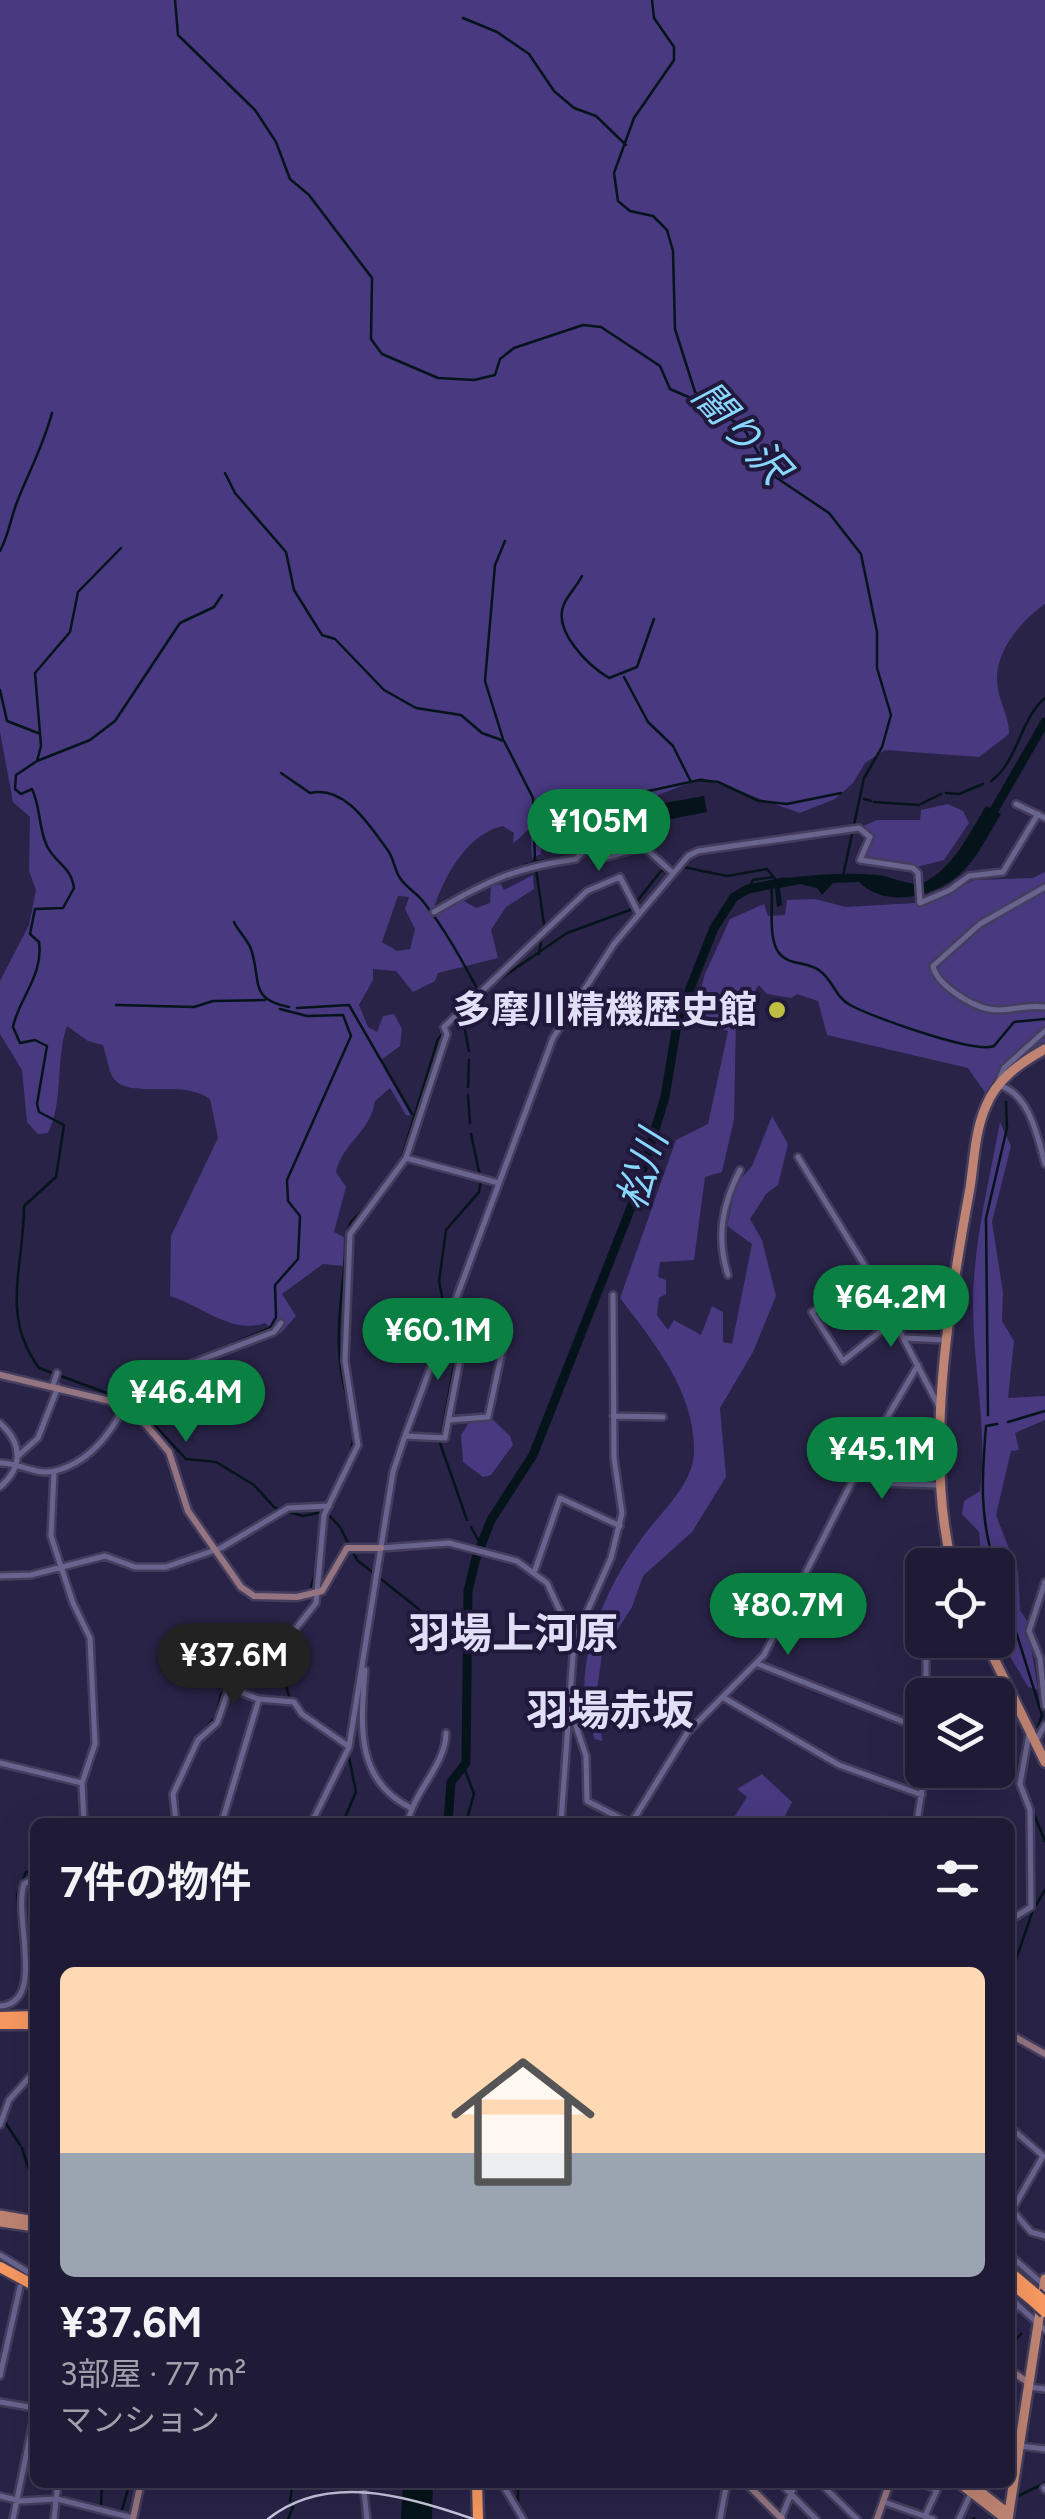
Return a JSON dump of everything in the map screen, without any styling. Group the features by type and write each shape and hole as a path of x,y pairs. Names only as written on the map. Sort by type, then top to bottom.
{"highway":[{"path":"0,2020 30,2020"},
{"path":"0,2266 30,2283"},
{"path":"1015,2275 1041,2291"},
{"path":"1015,2283 1041,2291"},
{"path":"1040,2316 1041,2291"},
{"path":"478,2488 478,2519"}],"main road":[{"path":"948,1548 938,1485 952,1284 984,1108 997,1085 1045,1050"},
{"path":"995,1658 1035,1734 1045,1762"},
{"path":"0,2219 30,2223"},
{"path":"1015,2455 1041,2291"},
{"path":"969,2488 1010,2518"},
{"path":"1010,2518 1011,2488"}],"street":[{"path":"314,1818 349,1746 393,1472 405,1436 553,1038 636,908 672,870 698,850 854,827 870,836 860,853 862,862 913,868 918,873 920,902 942,894 969,876 1002,872 1042,816 1016,804"},
{"path":"434,912 492,877 536,864 576,859 588,847 608,857 644,847 672,870"},
{"path":"176,1818 174,1794 198,1740 217,1723 225,1698 276,1655 312,1613 325,1547 326,1509 358,1445 345,1361 350,1234 406,1158 446,1031 478,992 587,891 620,877 636,908"},
{"path":"1045,888 980,924 938,960 933,970 946,984 985,1008 1045,1007"},
{"path":"1045,1031 1004,1068 997,1085 1012,1091 1027,1112 1045,1164"},
{"path":"798,1157 872,1276 944,1410"},
{"path":"406,1158 498,1183"},
{"path":"728,1275 721,1228 730,1189 740,1170"},
{"path":"872,1276 812,1312 843,1361 896,1319"},
{"path":"561,1818 574,1641 611,1558 620,1526 613,1416 613,1295"},
{"path":"405,1436 441,1438 449,1420 461,1351 450,1316"},
{"path":"0,1463 54,1472 99,1443 140,1383 274,1332 282,1323"},
{"path":"905,1338 949,1340"},
{"path":"449,1420 488,1417 503,1347 461,1351"},
{"path":"632,1818 675,1749 757,1664 868,1450 918,1365"},
{"path":"0,1375 56,1381 128,1404 169,1452 184,1504 214,1549 254,1596 315,1594 326,1589 349,1547 381,1548 418,1542 462,1545 535,1570 547,1583 574,1641"},
{"path":"18,1456 38,1438 56,1381"},
{"path":"613,1416 663,1417"},
{"path":"0,1424 12,1434 18,1456 17,1466 0,1487"},
{"path":"868,1450 872,1475 881,1483 938,1485"},
{"path":"54,1472 51,1536 72,1603 90,1638 95,1744 82,1783 84,1818"},
{"path":"535,1570 560,1498 620,1526"},
{"path":"0,1576 31,1575 62,1564 106,1556 134,1567 166,1568 214,1549 281,1512 326,1509"},
{"path":"1045,1582 1029,1631 1042,1658 1045,1706"},
{"path":"364,1658 362,1749 382,1786 410,1808"},
{"path":"757,1664 905,1722"},
{"path":"238,1684 243,1693 259,1699 294,1702 329,1736 349,1746"},
{"path":"724,1698 839,1765 922,1795"},
{"path":"223,1818 259,1699"},
{"path":"568,1706 586,1756 586,1801 622,1818"},
{"path":"1015,1917 1031,1907 1030,1810 1020,1784 1026,1738 1045,1725"},
{"path":"409,1818 410,1808 446,1745 446,1733"},
{"path":"0,1763 82,1783"},
{"path":"918,1818 923,1788"},
{"path":"0,2006 18,2003 24,1996 27,1974 20,1906 24,1884 30,1881"},
{"path":"1015,2037 1045,2054"},
{"path":"0,2125 9,2100 30,2076"},
{"path":"1015,2131 1044,2156 1015,2205"},
{"path":"1015,2216 1031,2232 1045,2236"},
{"path":"0,2254 30,2273"},
{"path":"1015,2261 1041,2291"},
{"path":"0,2376 20,2287"},
{"path":"1015,2302 1040,2316 1045,2330"},
{"path":"1015,2309 1018,2305"},
{"path":"1015,2374 1028,2385 1045,2388"},
{"path":"0,2402 30,2409"},
{"path":"13,2519 20,2501 30,2431"},
{"path":"1017,2445 1045,2449"},
{"path":"54,2519 57,2488"},
{"path":"0,2496 20,2501 56,2499 133,2518 140,2488"},
{"path":"363,2488 366,2519"},
{"path":"505,2488 523,2519"},
{"path":"720,2519 726,2488"},
{"path":"751,2488 782,2519 794,2488"},
{"path":"785,2488 816,2519"},
{"path":"826,2488 857,2519"},
{"path":"877,2519 888,2488"},
{"path":"883,2502 929,2518 937,2490 933,2488"},
{"path":"959,2519 967,2510 969,2488"}],"shaded area":[{"path":"0,0 1045,0 1045,604 1019,628 1001,658 998,687 1009,734 979,757 885,750 865,763 853,783 835,799 800,813 702,778 645,800 639,815 608,825 584,808 541,796 541,854 532,858 530,828 513,844 514,833 503,826 479,837 451,870 434,908 464,901 476,908 490,903 491,886 501,884 504,890 533,875 534,889 506,907 491,930 498,958 438,973 435,981 413,992 396,971 373,969 373,980 359,1005 368,1027 377,1032 383,1016 394,1014 402,1029 400,1046 381,1060 411,1116 406,1115 390,1088 375,1101 368,1121 344,1153 336,1172 346,1187 334,1232 344,1237 343,1266 323,1264 282,1294 296,1316 280,1334 265,1323 253,1326 229,1322 170,1296 171,1236 218,1138 210,1099 184,1090 119,1084 112,1076 103,1045 88,1041 67,1026 56,1108 48,1133 38,1134 27,1122 22,1070 0,1034 0,981 29,925 36,890 29,871 30,817 13,802 0,732","holes":["398,896 409,897 405,909 415,929 410,949 397,951 382,942"]},
{"path":"704,796 707,812 650,823 647,806"},
{"path":"948,804 963,811 969,823 944,860 913,868 862,862 860,853 870,834 859,828 877,820 920,820 921,810"},
{"path":"986,806 1001,814 966,868 937,889 896,897 870,890 859,882 833,883 822,895 817,888 800,884 780,888 782,905 777,907 774,881 784,878 865,874 922,883 951,860"},
{"path":"1045,872 1045,1046 1000,1073 988,1097 968,1068 827,1035 818,1001 797,994 791,998 767,994 759,985 736,1018 734,1119 722,1172 705,1177 694,1260 660,1262 658,1277 666,1280 666,1294 659,1298 657,1315 668,1330 674,1320 701,1335 712,1306 723,1312 723,1342 732,1344 752,1244 727,1226 736,1184 752,1166 772,1116 788,1144 778,1185 766,1194 750,1219 762,1240 776,1296 753,1352 720,1408 726,1477 692,1532 643,1576 632,1607 602,1654 597,1690 602,1741 595,1739 584,1688 593,1634 614,1582 681,1488 694,1454 693,1432 681,1390 659,1351 620,1298 676,1140 708,1124 728,1031 693,1018 705,974 730,919 764,904 768,916 785,915 787,900 815,899 846,907 932,902 974,880 1033,878"},
{"path":"1000,1122 1011,1146 992,1222 1003,1292 1002,1321 1014,1341 1008,1398 1045,1396 1045,1420 1015,1433 1019,1450 1011,1451 996,1515 1009,1548 980,1548 979,1532 962,1514 964,1501 980,1491 982,1468 974,1283 982,1213"},
{"path":"492,1419 510,1436 513,1445 491,1475 483,1477 463,1462 461,1435 470,1421"},
{"path":"1015,1564 1020,1610 1027,1621 1038,1690 1028,1687 1011,1658 1015,1658"},
{"path":"762,1774 792,1802 784,1818 734,1818 747,1797 737,1789"},
{"path":"403,2488 433,2488 432,2519 401,2519"}],"waterway":[{"path":"175,0 178,35 255,110 276,142 290,179 309,195 372,278 371,339 382,354 438,378 474,380 495,375 500,359 514,348 583,325 601,327 660,366 670,389 700,402"},
{"name":"闇り沢","path":"652,0 654,18 674,47 674,60 634,118 614,173 618,201 630,211 653,216 667,230 673,251 675,329 695,392 744,429 771,474 829,513 861,554 877,632 877,668 891,715 882,747 864,778 843,876"},
{"path":"463,18 497,32 529,54 554,91 574,108 596,116 626,145"},
{"path":"0,551 52,413"},
{"path":"225,473 235,493 286,552 294,590 322,635 335,639 384,690 416,708 461,715 482,733 504,741 533,798 535,861"},
{"path":"503,739 485,681 495,565 505,541"},
{"path":"121,548 78,592 70,632 35,673 41,746 37,761 16,775 15,789 21,794 32,789 47,846 70,875 74,888 63,908 35,909 30,934 39,942 38,965 13,1027 20,1043 35,1040 47,1046 37,1104 39,1112 64,1125 56,1177 24,1206 17,1290 20,1329 39,1368 134,1403 186,1459 216,1462 254,1485 275,1508 303,1516 322,1512"},
{"path":"582,576 564,604 563,625 574,647 609,678 637,667 654,619"},
{"path":"37,761 90,740 115,721 180,623 214,607 222,595"},
{"path":"624,677 648,722 673,746 691,782"},
{"path":"0,690 7,721 38,733"},
{"path":"991,781 1007,763 1030,717 1045,698"},
{"name":"松川","path":"989,819 1045,722"},
{"path":"281,773 310,793 334,795 355,809 389,852 400,878 438,922 480,994"},
{"path":"588,844 602,819 626,812 644,792 699,780 718,782 759,801 787,804 841,793"},
{"path":"946,793 959,794 983,784"},
{"path":"874,802 919,805 941,794"},
{"path":"864,799 871,801"},
{"path":"533,862 576,857"},
{"path":"482,882 528,864"},
{"path":"683,867 727,876 767,869 777,881"},
{"path":"494,983 567,933 630,910 661,871 676,868"},
{"path":"536,869 544,924 539,954"},
{"path":"748,889 753,880 773,877"},
{"name":"松川","path":"448,1818 451,1782 466,1763 468,1591 476,1558 491,1520 533,1455 632,1205 665,1097 678,1019 714,928 734,897 748,889 784,882"},
{"path":"771,885 772,929 779,953 820,971 850,1005 923,1033 983,1047 994,1046 1014,1022 1045,1019"},
{"path":"438,905 471,889"},
{"path":"234,922 251,949 262,994 289,1007"},
{"path":"116,1005 194,1007 213,1001 265,1000"},
{"path":"297,1008 349,1005 412,1114"},
{"path":"186,1363 270,1328 276,1317 275,1285 298,1259 300,1216 288,1201 287,1180 351,1036 343,1015 307,1016 280,1009"},
{"path":"462,1015 469,1051"},
{"path":"401,1160 438,1039 459,1016"},
{"path":"468,1087 469,1060"},
{"path":"468,1095 470,1123"},
{"path":"988,1415 986,1218 1007,1128 1006,1102"},
{"path":"446,1317 439,1281 446,1230 479,1192 481,1181 471,1134"},
{"path":"349,1403 340,1361 341,1298 347,1233 351,1222 367,1206"},
{"path":"458,1343 440,1443 467,1520"},
{"path":"128,1392 139,1379 181,1364"},
{"path":"1008,1422 1045,1411"},
{"path":"991,1548 983,1479 986,1426 997,1424"},
{"path":"350,1456 354,1435"},
{"path":"330,1496 342,1472"},
{"path":"326,1512 340,1527 357,1560 465,1646"},
{"path":"320,1534 323,1513"},
{"path":"471,1527 481,1545"},
{"path":"311,1587 317,1566"},
{"path":"280,1644 298,1623"},
{"path":"1015,1628 1042,1715 1037,1730"},
{"path":"194,1742 216,1716 221,1694 265,1660"},
{"path":"272,1664 283,1676 290,1699"},
{"path":"314,1726 345,1747"},
{"path":"345,1818 356,1792 349,1757"},
{"path":"465,1770 474,1794 467,1818"},
{"path":"1028,1800 1045,1841"},
{"path":"23,1978 17,1895 26,1872 30,1872"},
{"path":"1015,1962 1033,1910 1045,1890"},
{"path":"5,2122 20,2145"},
{"path":"22,2148 30,2173"},
{"path":"1015,2341 1021,2334"},
{"path":"1018,2496 1045,2483"},
{"path":"101,2506 102,2488"},
{"path":"290,2501 292,2488"},
{"path":"518,2488 518,2501"},
{"path":"122,2510 128,2489"},
{"path":"288,2519 293,2507"}],"railway":[{"path":"268,2519 291,2505 342,2492 395,2496 473,2519"}],"place":[{"name":"多摩川精機歴史館","path":"777,1010"}],"district":[{"name":"羽場上河原","path":"513,1633"},
{"name":"羽場赤坂","path":"610,1710"}]}
